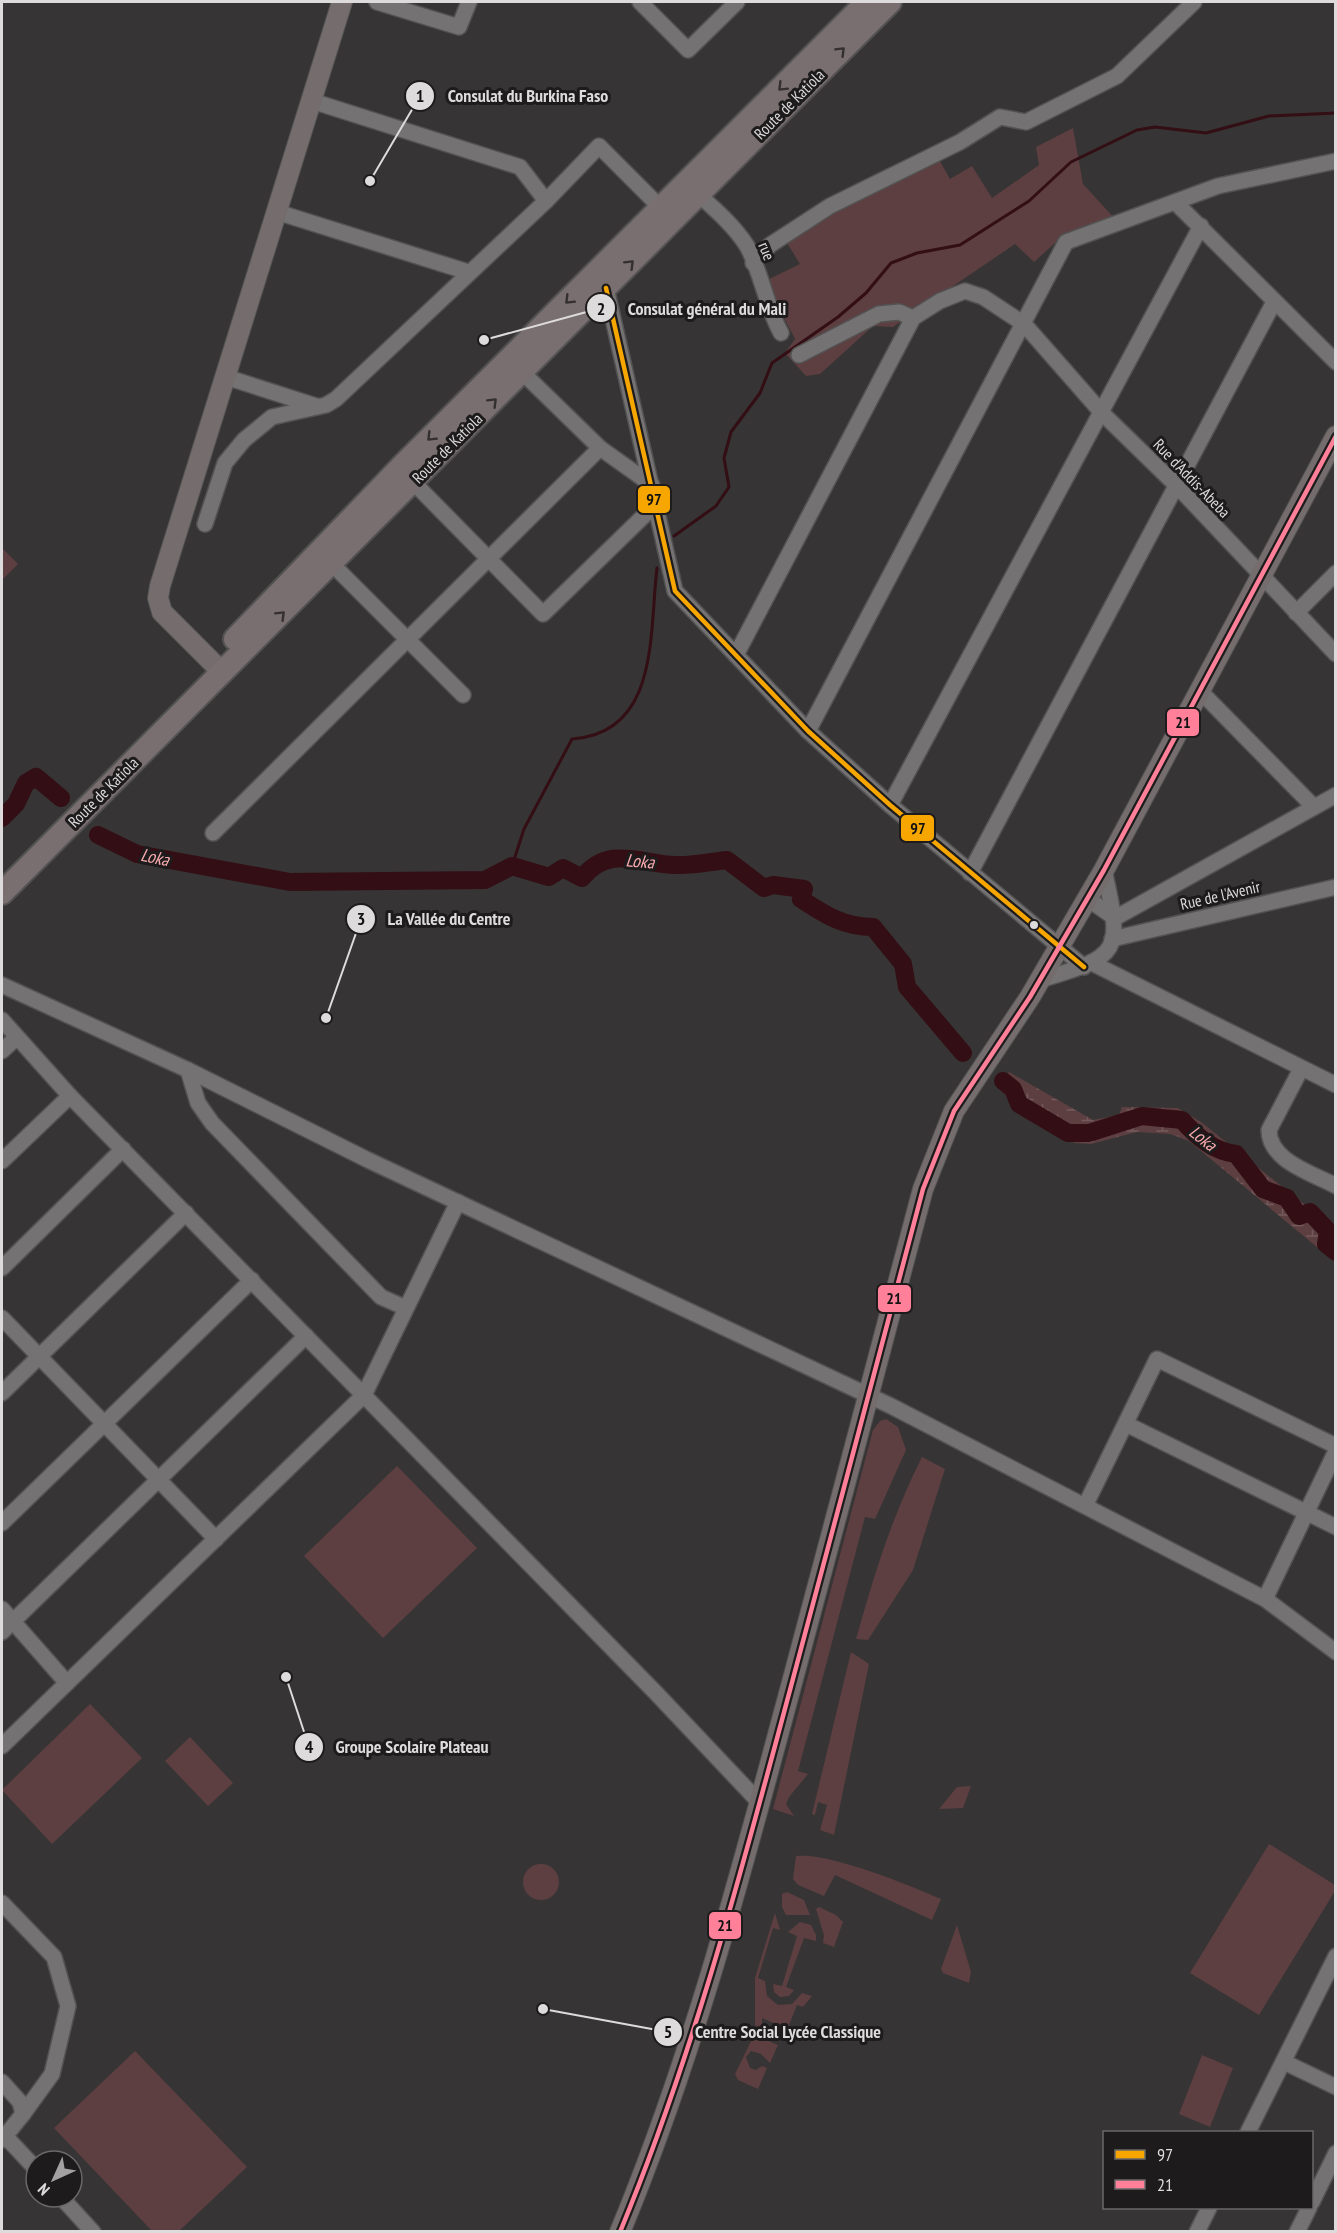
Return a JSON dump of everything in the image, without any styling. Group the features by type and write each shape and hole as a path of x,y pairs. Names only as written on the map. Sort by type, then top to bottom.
{"highway":[{"name":"Route de Katiola","path":"2,893 217,667 404,465 867,2"},
{"name":"Route de Katiola","path":"2,872 217,667 332,564 890,2"}],"main road":[{"path":"217,667 162,612 158,598 342,2"},
{"path":"620,2232 667,2114 698,2021 759,1803 923,1189 954,1111 1040,980 1088,899 1262,578 1335,436"}],"street":[{"path":"377,2 459,27 469,2"},
{"path":"640,2 688,50 737,2"},
{"path":"753,263 771,245 830,206 960,142 1000,117 1026,122 1117,76 1194,2"},
{"path":"312,101 520,167 546,201"},
{"path":"205,524 225,462 244,440 272,417 318,407 336,399 468,272 546,201 599,146 661,208"},
{"path":"808,730 1066,242 1218,186 1335,161"},
{"name":"rue","path":"699,195 736,231 748,248 770,315 781,333"},
{"path":"1175,202 1335,362"},
{"path":"277,212 468,272"},
{"path":"890,805 1103,414 1201,226"},
{"path":"606,288 675,591 808,730 890,805 970,873 1004,898 1060,948 1088,965 1335,1085"},
{"name":"Rue d'Addis-Abeba","path":"912,318 940,301 964,291 983,297 1024,324 1103,414 1178,487 1335,654"},
{"path":"970,873 1178,487 1274,302"},
{"path":"736,655 912,318 899,312 879,314 799,355"},
{"path":"522,372 600,448 652,485"},
{"path":"226,377 318,407"},
{"path":"213,833 600,448"},
{"path":"413,482 544,614 656,504"},
{"path":"332,564 463,695"},
{"path":"1296,613 1335,573"},
{"path":"1201,692 1314,807"},
{"path":"1115,918 1335,795"},
{"path":"1040,980 1088,965 1104,956 1112,939 1115,918 1104,870"},
{"path":"1328,888 1335,902"},
{"name":"Rue de l'Avenir","path":"1112,939 1328,888"},
{"path":"1088,899 1115,918"},
{"path":"2,985 188,1070 458,1202 869,1395 1265,1599 1335,1652"},
{"path":"2,1020 70,1096 656,1693 759,1803"},
{"path":"2,1051 16,1038"},
{"path":"1301,1069 1269,1130 1269,1139 1281,1156 1335,1186"},
{"path":"188,1070 198,1103 226,1140 381,1297 406,1308"},
{"path":"2,1161 70,1096"},
{"path":"2,1268 123,1149"},
{"path":"2,1746 364,1395 458,1202"},
{"path":"2,1393 186,1213"},
{"path":"2,1523 252,1281"},
{"path":"2,1318 216,1539"},
{"path":"7,1627 306,1336"},
{"path":"1085,1506 1157,1359 1335,1446"},
{"path":"1126,1424 1335,1527"},
{"path":"1265,1599 1335,1451"},
{"path":"2,1609 7,1627 67,1683"},
{"path":"2,1903 54,1957 69,2006 52,2074 3,2138 24,2158"},
{"path":"1249,2131 1335,1956"},
{"path":"1284,2062 1335,2087"},
{"path":"2,2082 20,2102 23,2114"},
{"path":"1313,2198 1335,2153"},
{"path":"72,2209 93,2232"},
{"path":"1197,2232 1208,2209"},
{"path":"1297,2232 1308,2209"}],"green space":[{"path":"1073,128 1083,184 1116,220 1064,235 1034,262 1015,244 893,327 873,326 820,374 806,376 785,353 795,339 765,281 800,264 782,235 937,156 950,179 972,166 992,198 1039,165 1036,147"},
{"path":"2,548 18,564 2,580"},
{"path":"1009,1072 1093,1120 1119,1115 1122,1107 1178,1108 1201,1122 1335,1229 1335,1262 1189,1141 1170,1134 1137,1132 1091,1144 1074,1143 999,1089"},
{"path":"886,1419 898,1427 906,1450 875,1519 865,1517 798,1771 808,1774 786,1804 794,1816 773,1809 873,1430 880,1421"},
{"path":"922,1457 945,1469 913,1570 868,1640 856,1639 884,1546"},
{"path":"397,1466 477,1548 383,1638 304,1556"},
{"path":"851,1652 869,1664 834,1835 820,1830 827,1805 818,1802 815,1815 812,1814"},
{"path":"90,1704 142,1758 52,1844 2,1790"},
{"path":"190,1737 233,1783 208,1806 165,1761"},
{"path":"971,1786 963,1808 939,1809 957,1787"},
{"path":"1269,1844 1335,1885 1335,1891 1259,2015 1190,1973"},
{"path":"796,1856 810,1856 848,1864 941,1899 932,1920 835,1875 824,1896 798,1885 793,1879"},
{"path":"541,1864 553,1870 559,1882 553,1894 541,1900 529,1894 523,1882 529,1870"},
{"path":"787,1892 804,1900 810,1915 786,1915 782,1907 782,1894"},
{"path":"819,1907 836,1915 843,1922 834,1947 823,1943 824,1935 816,1909"},
{"path":"775,1913 780,1930 773,1928 758,1978 765,1981 767,1996 778,2005 792,2004 802,1993 812,1996 803,2007 797,2005 789,2025 795,2028 794,2032 762,2018 762,2031 755,2025 755,1978"},
{"path":"800,1922 811,1925 816,1941 804,1938 786,1987 794,1990 789,1996 780,1997 774,1992 773,1984 782,1986 797,1936 788,1932"},
{"path":"957,1925 971,1972 969,1983 943,1973 941,1969"},
{"path":"754,2035 778,2045 770,2063 761,2054 751,2051 746,2057 750,2068 756,2070 762,2066 767,2068 758,2089 738,2080 735,2074"},
{"path":"135,2051 247,2167 179,2231 152,2231 84,2160 84,2149 74,2149 54,2128"},
{"path":"1202,2055 1233,2068 1210,2127 1179,2114"}],"waterway":[{"path":"674,536 716,506 729,487 724,458 731,432 760,393 772,363 838,317 866,293 891,263 917,253 960,245 1029,201 1071,162 1137,130 1155,127 1206,133 1269,116 1336,113"},
{"path":"512,866 524,829 572,739 601,733 621,719 635,699 650,649 657,568"},
{"name":"Loka","path":"2,818 16,804 26,783 36,777 61,798"},
{"name":"Loka","path":"98,835 137,854 290,882 485,880 512,866 549,877 563,868 582,878 603,861 614,859 626,858 681,865 727,860 764,888 773,885 804,889 801,899 827,915 853,925 873,927 903,964 907,987 963,1053"},
{"name":"Loka","path":"1003,1081 1013,1089 1019,1104 1068,1133 1089,1133 1142,1116 1182,1120 1206,1142 1220,1150 1236,1154 1263,1189 1287,1198 1299,1216 1310,1212 1328,1231 1326,1244 1336,1252"}],"transit line":[{"name":"97","path":"606,288 675,591 808,731 890,805 1084,967"},
{"name":"21","path":"620,2232 670,2099 714,1964 772,1759 923,1189 954,1111 1030,997 1104,870 1336,436"}],"place":[{"name":"Consulat du Burkina Faso","path":"370,181"},
{"name":"Consulat général du Mali","path":"484,340"},
{"name":"La Vallée du Centre","path":"326,1018"},
{"name":"Groupe Scolaire Plateau","path":"286,1677"},
{"name":"Centre Social Lycée Classique","path":"543,2009"}]}
